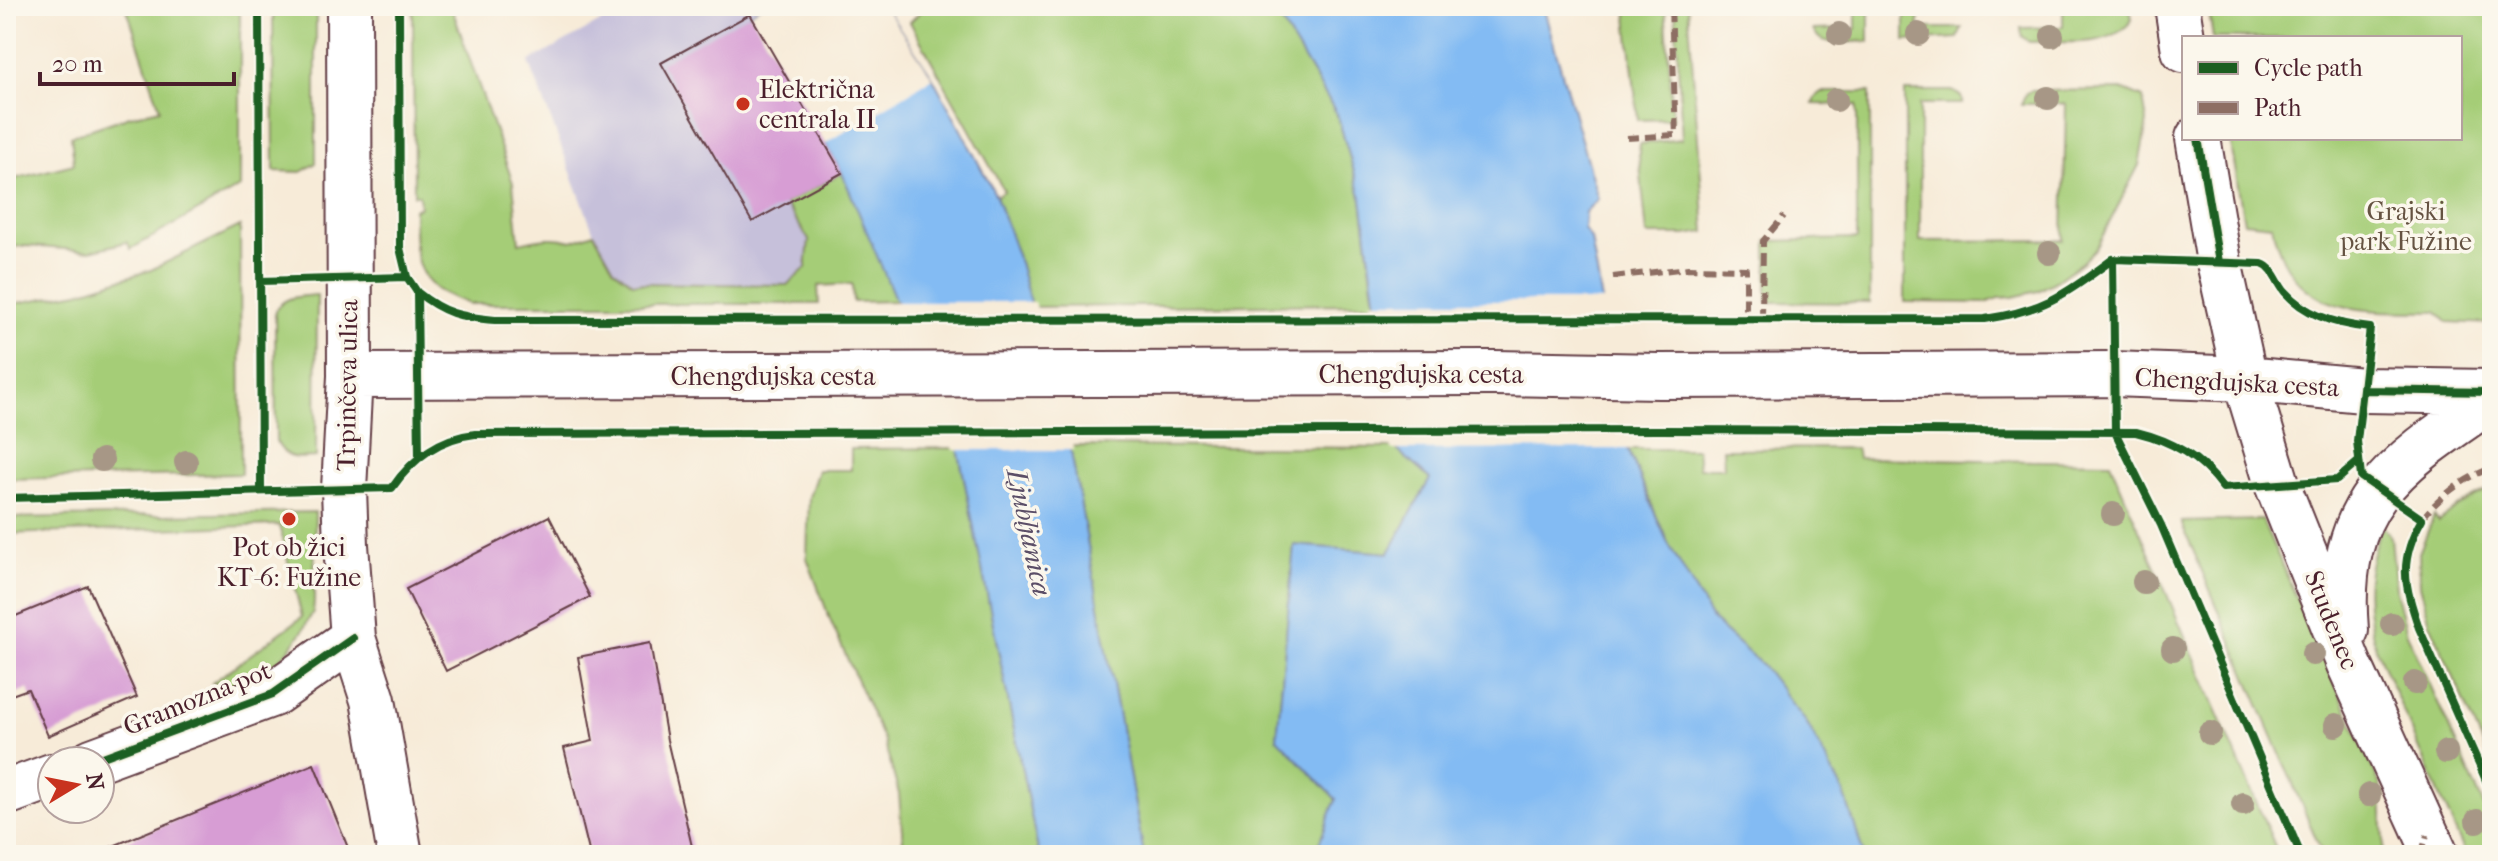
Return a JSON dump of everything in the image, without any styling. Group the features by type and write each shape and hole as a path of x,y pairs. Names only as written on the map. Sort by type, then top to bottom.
{"street":[{"name":"Trpinčeva ulica","path":"349,6 350,376 344,489 346,545 353,638 373,700 400,855"},
{"path":"2177,6 2182,37"},
{"name":"Studenec","path":"2198,140 2219,262 2245,379 2277,484 2349,664 2436,855"},
{"name":"Chengdujska cesta","path":"350,376 2113,374 2245,379 2363,390 2492,392"},
{"path":"2349,664 2344,603 2346,567 2362,513 2406,459 2492,399"},
{"name":"Gramozna pot","path":"116,752 273,694 353,638"},
{"path":"6,793 36,782"}],"shaded area":[{"path":"629,6 762,6 751,13 842,173 898,301 853,302 852,284 818,286 819,304 606,304 594,233 529,62"}],"green space":[{"path":"126,6 240,6 240,187 131,249 127,242 90,251 6,247 6,181 74,164 71,136 160,109"},
{"path":"273,6 316,6 316,163 301,172 274,171"},
{"path":"413,6 451,6 513,183 519,243 552,238 572,241 594,233 614,269 633,283 787,285 806,268 809,240 785,203 842,173 898,301 853,302 852,284 818,286 819,304 469,304 439,291 423,274 416,254 414,209 420,207 419,195 414,195"},
{"path":"922,6 1272,6 1337,114 1362,199 1375,304 1031,307 996,196 1004,191 910,22"},
{"path":"1626,6 1665,6 1673,119 1638,120"},
{"path":"1675,6 1688,6 1705,232 1647,235 1640,144 1682,139"},
{"path":"1856,6 1869,6 1869,41 1829,42 1822,40 1813,30 1856,29"},
{"path":"1905,6 1918,6 1919,28 1962,28 1958,38 1905,41"},
{"path":"2063,6 2130,6 2132,20 2122,30 2098,40 2029,42 2022,36 2021,28 2063,27"},
{"name":"Grajski park Fužine","path":"2208,6 2492,6 2492,324 2447,322 2437,312 2356,309 2312,293 2295,278 2281,255 2272,225 2244,222 2230,140 2462,140 2462,36 2213,36"},
{"path":"2124,90 2143,98 2147,122 2139,165 2097,247 2082,262 2038,291 2013,297 1985,303 1905,302 1905,91 1952,91 1960,96 1962,102 1920,104 1920,241 2063,240 2066,104 2021,104 2026,93 2031,91"},
{"path":"1821,92 1870,92 1870,303 1767,302 1767,241 1857,239 1857,105 1813,104"},
{"path":"240,226 241,474 6,479 6,305 79,292 151,270"},
{"path":"317,295 316,457 297,458 284,452 276,441 275,311 288,299"},
{"path":"1070,446 1395,448 1430,479 1389,553 1294,545 1277,738 1336,799 1315,855 1144,855"},
{"path":"958,448 1039,855 904,855 899,794 884,741 831,622 807,558 809,497 818,470 851,470 851,449"},
{"path":"1856,448 1858,458 2110,462 2279,855 1864,855 1844,793 1806,722 1762,665 1713,621 1668,543 1628,449 1697,449 1699,468 1724,468 1723,449"},
{"path":"2492,488 2492,765 2430,623 2420,585 2419,553 2434,516 2439,522 2458,506"},
{"path":"315,512 313,612 302,632 274,665 232,686 222,687 212,683 302,617 279,525 6,534 6,518"},
{"path":"2262,520 2380,785 2383,855 2323,855 2181,522"},
{"path":"2382,525 2391,537 2396,591 2407,633 2492,824 2492,855 2466,855 2376,649 2367,586"}],"water":[{"name":"Ljubljanica","path":"762,6 884,6 933,78 996,196 1017,255 1070,446 1144,855 1039,855 958,448 842,173 750,14"},
{"path":"1272,6 1543,6 1598,199 1585,212 1584,229 1591,239 1628,449 1668,543 1713,621 1762,665 1806,722 1844,793 1864,855 1315,855 1336,799 1277,738 1294,545 1389,553 1430,479 1395,448 1362,199 1337,114"}],"pier":[{"path":"762,6 884,6 933,78 825,144 750,14"},
{"path":"1371,301 1607,301 1633,449 1391,450"},
{"path":"894,302 1034,302 1074,450 954,450"}],"building":[{"name":"Električna centrala II","path":"750,14 842,173 752,222 661,63"},
{"path":"549,516 590,597 446,671 406,589"},
{"path":"88,586 137,697 48,736 28,689 6,697 6,620"},
{"path":"650,643 667,740 694,855 590,855 564,748 593,741 578,657"},
{"path":"314,764 351,855 96,855 96,853"}],"marked path":[{"path":"1627,138 1676,135 1671,6"},
{"path":"1762,319 1763,241 1784,216"},
{"path":"1613,277 1688,268 1746,269 1746,318"},
{"path":"2422,519 2454,488 2492,468"},
{"path":"2421,855 2427,835"}],"cycle path":[{"path":"259,6 261,491"},
{"path":"399,6 400,248 407,277 417,292 419,458"},
{"path":"2198,140 2219,262"},
{"path":"2113,259 2262,264 2293,300 2313,313 2335,322 2370,328 2357,441 2361,477 2422,519 2407,560 2410,598 2419,628 2492,794"},
{"path":"2113,259 2115,432 2161,525 2301,855"},
{"path":"417,292 453,313 495,320 1985,319 2024,311 2054,299 2113,259"},
{"path":"260,281 407,277"},
{"path":"2363,390 2492,392"},
{"path":"6,498 392,488 408,468 438,445 475,434 1659,430 2136,432 2162,440 2185,452 2205,467 2223,488 2337,480 2358,462"},
{"path":"116,752 273,694 353,638"}],"place":[{"name":"Električna centrala II","path":"743,104"},
{"name":"Pot ob žici KT-6: Fužine","path":"289,519"}]}
